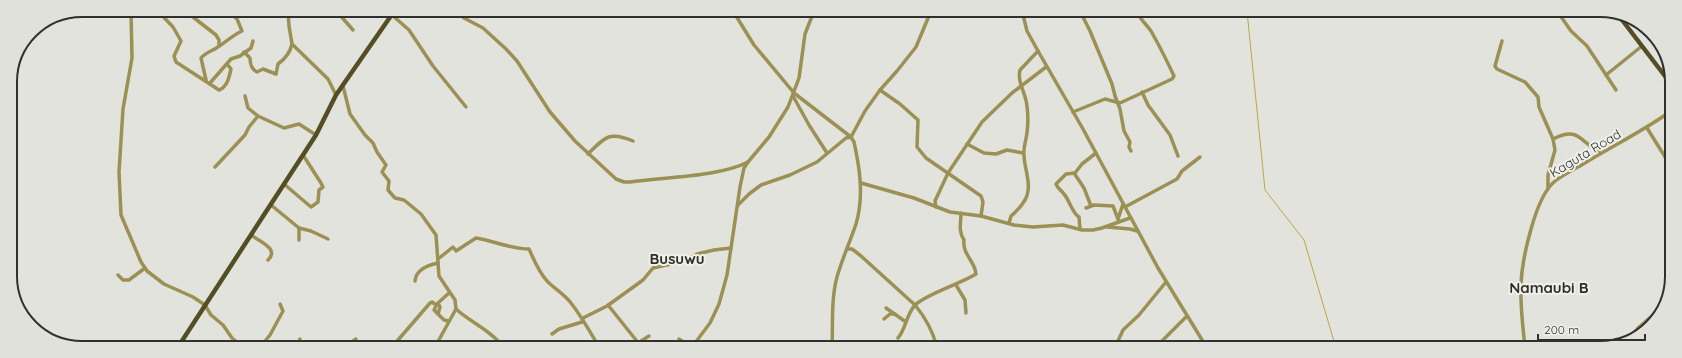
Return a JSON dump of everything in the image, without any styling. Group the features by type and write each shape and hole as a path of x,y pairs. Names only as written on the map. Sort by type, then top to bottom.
{"main road":[{"path":"182,341 316,135 336,95 391,17"},
{"path":"1623,21 1665,76"}],"street":[{"path":"131,17 132,58 123,109 119,199 121,215 146,271 164,284 193,297 205,306 236,341"},
{"path":"164,17 173,27 181,41 174,56 176,62 206,80 218,90 227,82 230,70 227,64"},
{"path":"193,17 216,35 220,40 219,46"},
{"path":"206,80 201,58 206,53 236,34 242,32 237,19 235,17"},
{"path":"244,52 250,58 250,66 254,71 257,72 263,70 276,74 278,64 290,52 292,44 288,17"},
{"path":"342,17 352,30"},
{"path":"398,17 466,107"},
{"path":"463,17 483,28 517,61 550,112 588,154 616,179 624,182 697,175 734,168 748,162"},
{"path":"737,17 754,45 793,94 809,125 828,153"},
{"path":"696,341 710,323 719,304 727,275 744,168 773,131 788,107 798,78 805,34 812,17"},
{"path":"737,206 761,185 790,175 817,162 846,138 851,137 865,111 880,90 916,47 928,17"},
{"path":"1024,17 1027,31 1046,67 1073,112 1166,282 1202,341"},
{"path":"1083,17 1104,63 1123,119 1124,131 1130,142 1129,147 1131,151"},
{"path":"1073,112 1108,98 1120,103 1172,79 1174,76 1150,30 1139,17"},
{"path":"1560,17 1571,31 1587,46 1616,90"},
{"path":"210,83 231,59 240,56 251,48 253,40"},
{"path":"1502,41 1494,66 1497,69 1525,82 1535,92 1538,97 1548,130 1553,139 1555,150 1548,176 1548,189"},
{"path":"292,44 328,79 336,95"},
{"path":"1606,75 1642,46"},
{"path":"1009,223 1011,216 1019,209 1028,193 1028,176 1025,169 1023,153 1027,133 1027,105 1022,86 1019,81 1020,70 1038,51"},
{"path":"936,208 935,201 948,173 982,122 1006,98 1046,67"},
{"path":"343,86 350,114 365,135 373,143 386,165 382,172 388,181 388,190 395,198 404,200 416,210 436,235 439,276 455,300 456,309 438,341"},
{"path":"880,90 900,104 918,120 917,147 926,158 981,196 983,202 981,216"},
{"path":"1142,92 1148,105 1170,135 1178,156"},
{"path":"793,94 851,137 856,153 861,183 861,204 837,278 834,293 832,341"},
{"path":"245,96 248,108 258,116 284,128 299,124 316,135"},
{"name":"Kaguta Road","path":"1524,341 1521,312 1521,274 1535,216 1548,189 1554,182 1602,152 1647,128 1665,115"},
{"path":"215,168 244,136 258,116"},
{"path":"1647,128 1665,157"},
{"path":"1553,139 1568,134 1574,134 1593,149 1602,152"},
{"path":"588,154 601,141 612,135 621,136 633,141"},
{"path":"967,144 984,154 996,154 1007,150 1023,153"},
{"path":"1080,229 1079,217 1076,215 1068,199 1057,188 1056,184 1066,174 1074,173 1096,154"},
{"path":"284,184 311,207 318,202 319,190 322,187 321,183 302,156"},
{"path":"1115,223 1124,206 1177,179 1182,171 1200,157"},
{"path":"1074,173 1084,188 1091,206"},
{"path":"861,183 914,198 936,208 950,212 981,216 1033,227 1063,226 1093,230 1130,218"},
{"path":"271,205 284,218 299,228 311,231 328,239"},
{"path":"1086,208 1091,206 1113,206 1118,219"},
{"path":"898,338 902,334 906,322 915,305 976,274 976,270 966,254 963,245 964,240 961,236 959,228 961,213"},
{"path":"1106,227 1137,231"},
{"path":"299,228 299,240"},
{"path":"251,235 270,248 272,253 268,260"},
{"path":"415,281 416,275 419,272 438,261 453,247 456,251 476,238 492,241 516,249 529,249 535,264 546,281 569,301 583,318 585,325 595,341"},
{"path":"552,334 559,329 582,322 583,318 608,305 643,280 653,268 685,261 697,254 731,248"},
{"path":"847,248 852,249 861,256 915,305 929,326 935,341"},
{"path":"118,275 123,280 128,280 145,268"},
{"path":"1118,341 1122,335 1122,332 1166,282"},
{"path":"956,285 965,300 966,313"},
{"path":"437,304 449,293"},
{"path":"397,341 432,302 440,307 438,314 444,320 449,322"},
{"path":"265,341 270,335 283,311 280,304"},
{"path":"608,305 637,341"},
{"path":"886,308 906,322"},
{"path":"456,309 464,316 483,327 498,341"},
{"path":"884,319 890,314 894,314"},
{"path":"1162,341 1187,316"},
{"path":"1637,330 1651,316"},
{"path":"643,341 649,336"}],"waterway":[{"path":"1248,17 1265,190 1304,240 1334,341"}],"district":[{"name":"Busuwu","path":"677,258"},
{"name":"Namaubi B","path":"1549,287"}]}
